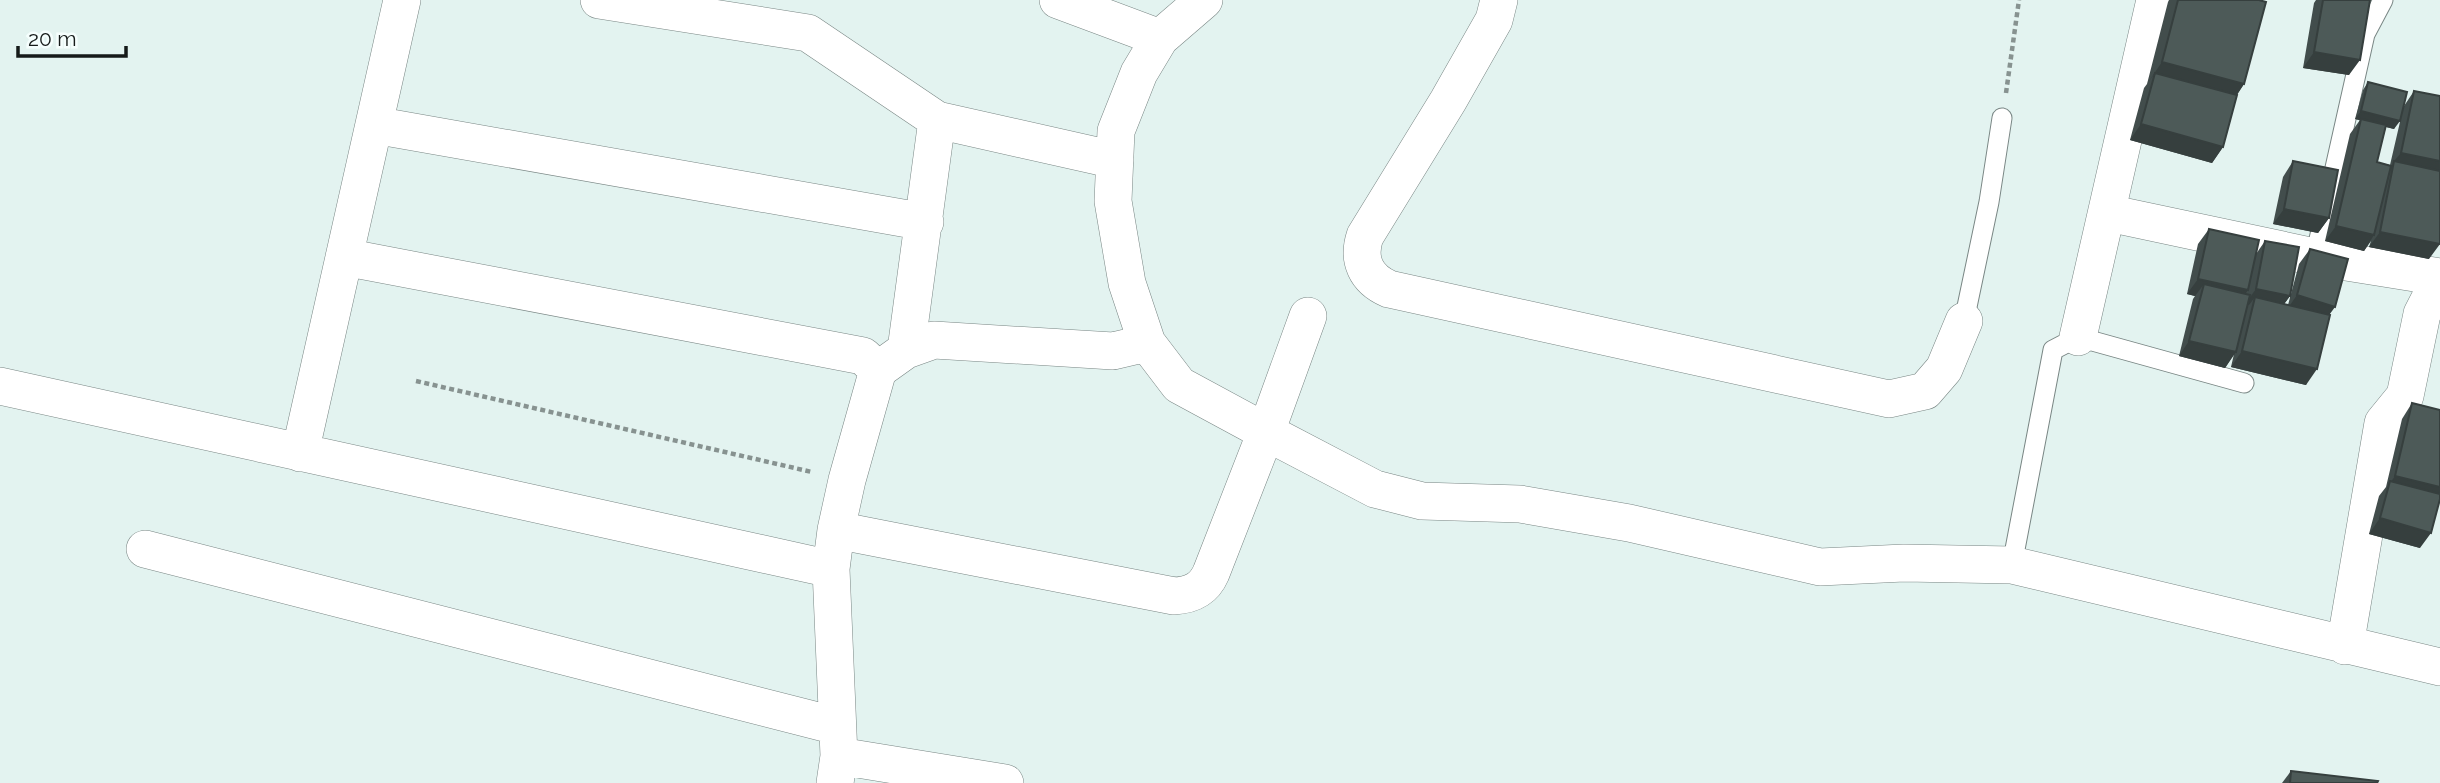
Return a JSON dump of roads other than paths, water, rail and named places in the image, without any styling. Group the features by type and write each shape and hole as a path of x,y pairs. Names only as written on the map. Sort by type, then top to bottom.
{"street":[{"path":"300,453 402,0"},
{"path":"599,0 808,33 937,120 1115,160"},
{"path":"1058,0 1160,38"},
{"path":"1204,0 1160,38 1139,73 1116,131 1113,201 1126,283 1147,343 1179,385 1266,432 1376,489 1422,500 1520,504 1629,523 1821,567 1904,563 2012,565 2440,667"},
{"path":"1499,0 1494,20 1448,102 1365,236 1361,257 1370,278 1379,285 1889,399 1925,391 1944,369 1964,321"},
{"path":"2078,337 2154,0"},
{"path":"837,755 831,569 836,530 847,480 892,360 925,222 937,120"},
{"path":"374,125 925,222"},
{"path":"2108,213 2315,257 2440,278 2422,314 2405,396 2383,423 2345,646"},
{"path":"344,257 892,360 934,340 1114,351 1147,343"},
{"path":"836,530 1174,596 1190,594 1203,586 1211,573 1308,316"},
{"path":"0,386 831,569"},
{"path":"145,549 837,755 1004,783"}],"lane":[{"path":"2315,257 2365,34 2383,0"},
{"path":"1964,321 1989,202 2002,118"},
{"path":"2012,565 2053,350 2078,337 2244,383"}]}
